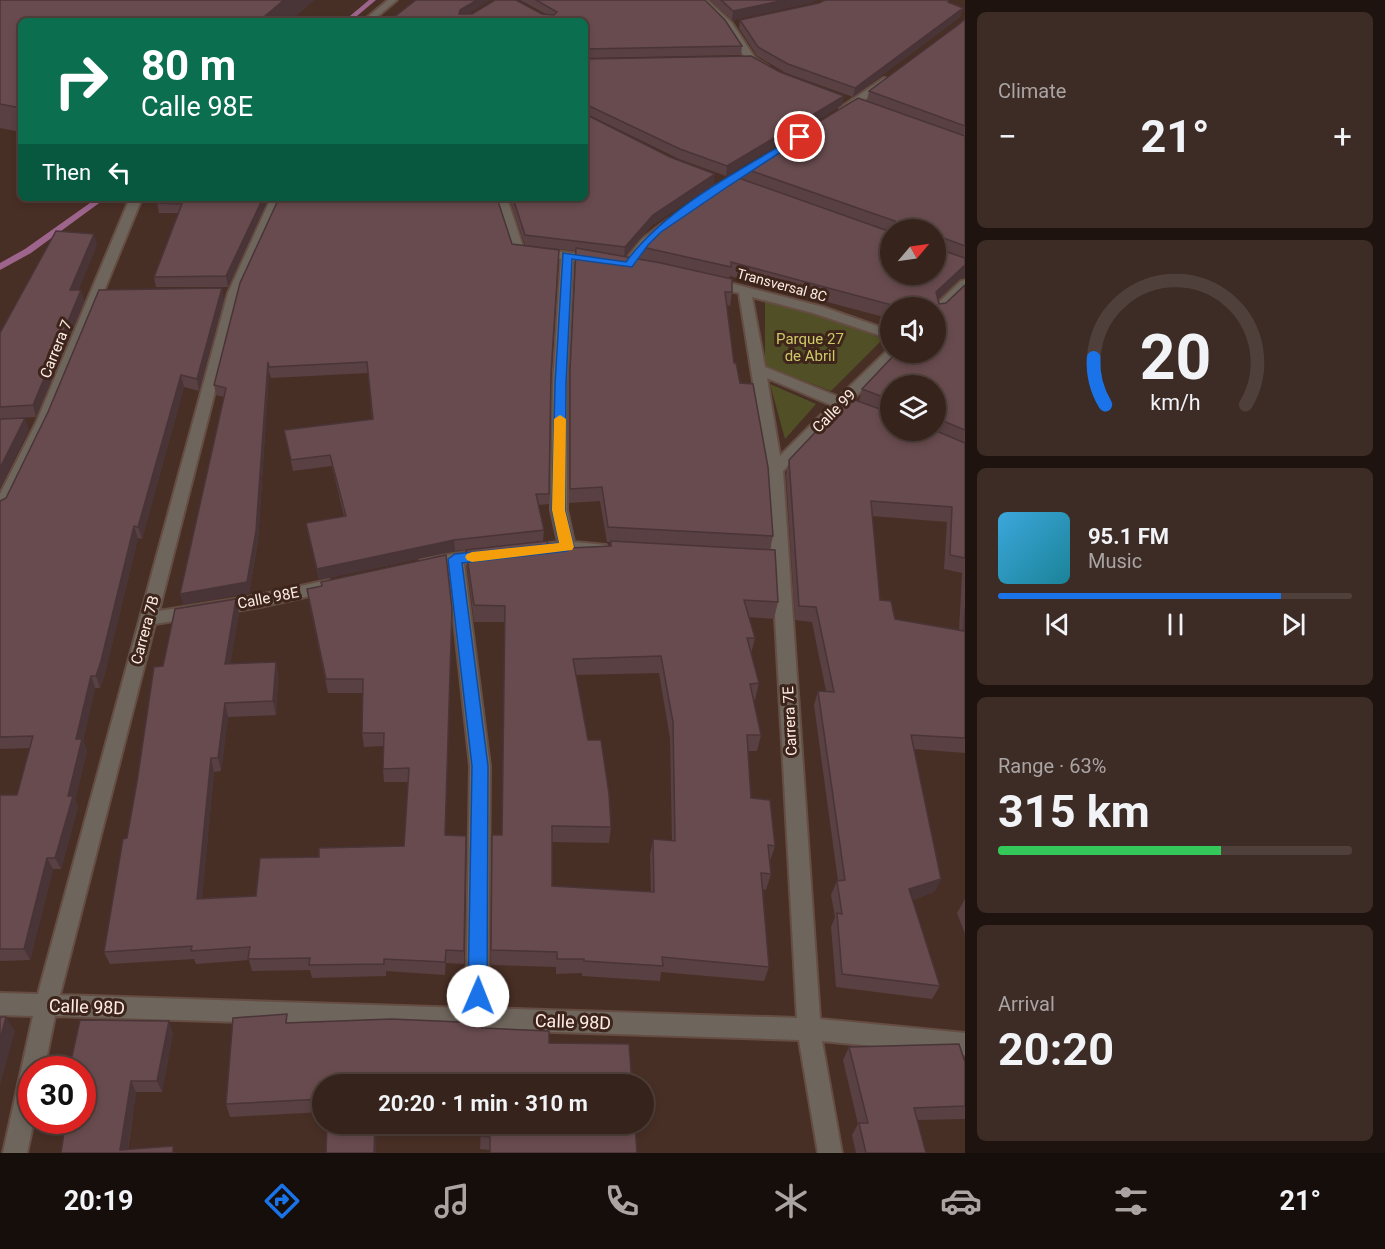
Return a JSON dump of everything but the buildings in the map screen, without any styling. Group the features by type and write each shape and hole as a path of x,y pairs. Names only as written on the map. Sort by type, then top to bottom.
{"street":[{"path":"371,18 393,0"},
{"path":"702,0 734,24 752,60 773,73"},
{"path":"740,60 752,60"},
{"path":"836,116 850,102 894,75"},
{"path":"850,102 866,108"},
{"path":"706,196 766,158"},
{"name":"Carrera 7","path":"0,508 43,423 102,294 135,201"},
{"name":"Carrera 7B","path":"35,1056 46,1006 148,619 228,293 275,201"},
{"path":"502,201 518,250 624,264 677,217"},
{"path":"567,256 561,384 559,510 567,547"},
{"name":"Transversal 8C","path":"698,280 818,310 880,331"},
{"path":"946,302 965,284"},
{"name":"Carrera 7E","path":"745,290 776,470 775,559 809,1029 830,1153"},
{"name":"Calle 99","path":"776,470 883,363"},
{"path":"757,369 880,420"},
{"path":"22,424 43,423"},
{"path":"415,567 455,559 567,547 614,549"},
{"path":"455,559 480,766 477,1019"},
{"name":"Calle 98E","path":"148,619 260,601 349,581"},
{"name":"Calle 98D","path":"0,1004 809,1029 965,1044"},
{"name":"Carrera 7B","path":"15,1153 19,1134"}],"green space":[{"name":"Parque 27 de Abril","path":"765,301 819,314 880,338 880,342 831,391 765,366"},
{"name":"Parque 27 de Abril","path":"770,384 816,404 785,439"}],"waterway":[{"path":"351,18 373,0"},
{"path":"0,267 28,251 98,201"}],"slow traffic":[{"path":"472,557 567,547 559,510 560,419"}],"route":[{"path":"478,996 480,766 455,559 567,547 559,510 561,384 567,256 628,265 657,230 800,137"}]}
